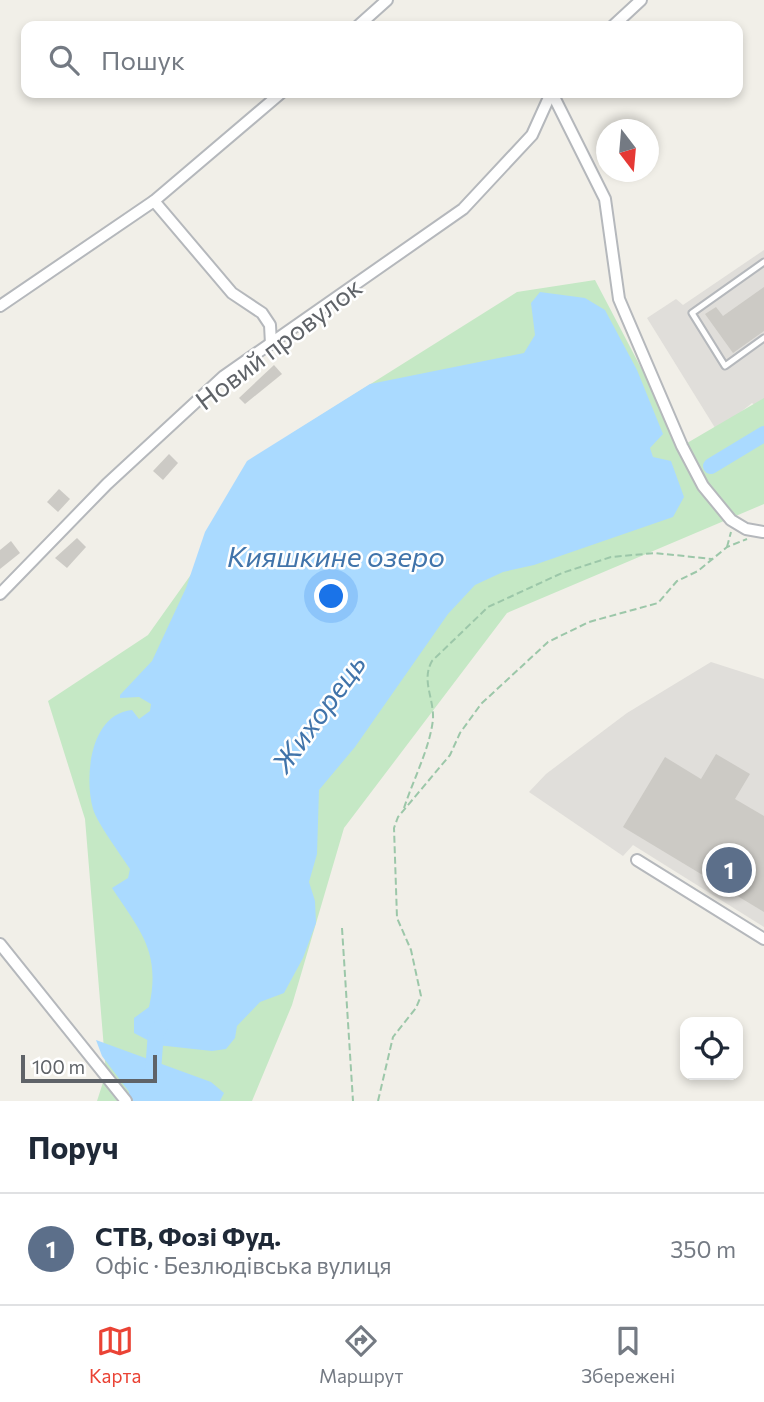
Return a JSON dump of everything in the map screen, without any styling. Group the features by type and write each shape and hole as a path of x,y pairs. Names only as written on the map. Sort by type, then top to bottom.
{"street":[{"path":"364,21 387,0"},
{"path":"618,21 640,0"},
{"path":"0,306 154,201 275,98"},
{"name":"Новий провулок","path":"0,594 107,484 224,376 463,209 532,135 550,98"},
{"path":"555,98 606,199 619,299 682,446 704,486 731,520 746,529 763,532"},
{"path":"154,201 232,293 262,313 270,325 271,344"},
{"path":"637,860 764,939"},
{"path":"0,944 126,1101"}],"lane":[{"path":"764,262 692,313 725,366 764,338"}],"path":[{"path":"727,547 731,520"},
{"path":"402,812 450,755 460,733 481,704 548,642 589,622 658,603 677,581 727,547 763,532"},
{"path":"378,1101 393,1037 416,1008 421,996 411,950 397,918 394,828 432,723 433,701 426,681 427,670 432,661 488,607 562,573 611,557 656,553 713,559"},
{"path":"342,928 353,1101"}],"shaded area":[{"path":"764,250 764,400 756,406 752,403 717,431 647,318 676,299 683,305"},
{"path":"711,662 764,679 764,927 633,845 623,856 529,792 546,774 627,713"}],"green space":[{"name":"Кияшкине озеро","path":"595,280 682,446 764,398 764,504 507,613 344,828 292,1005 252,1101 97,1101 106,1073 85,819 48,701 148,635 291,434 517,292"}],"water":[{"name":"Кияшкине озеро","path":"540,292 585,298 605,310 637,370 663,434 650,448 653,457 671,461 684,497 673,517 534,565 503,572 475,585 448,614 355,747 319,790 317,854 309,882 315,901 316,923 303,958 284,993 260,1002 237,1026 235,1038 226,1049 212,1051 157,1045 134,1033 134,1018 149,1007 152,988 150,957 140,930 112,888 128,878 130,869 95,815 90,796 90,765 93,749 107,723 118,714 132,710 139,719 150,711 151,704 139,697 120,698 120,695 152,661 186,588 205,532 247,461 370,384 524,353 535,335 531,303"},
{"path":"96,1040 211,1082 224,1093 220,1101 136,1101 102,1056"}],"building":[{"path":"764,287 764,331 733,353 705,314 716,307 723,316"},
{"path":"274,365 282,374 245,404 239,398"},
{"path":"169,454 178,463 163,480 153,471"},
{"path":"59,489 70,499 58,512 47,502"},
{"path":"77,538 86,547 67,568 55,558"},
{"path":"11,541 20,553 0,569 0,550"},
{"path":"716,754 750,774 735,799 764,816 764,912 623,827 665,757 701,779"}],"waterway":[{"name":"Жихорець","path":"711,466 764,434"},
{"name":"Жихорець","path":"133,1101 153,1071 156,1032 160,1028"}],"place":[{"name":"СТВ, Фозі Фуд.","path":"729,870"}]}
